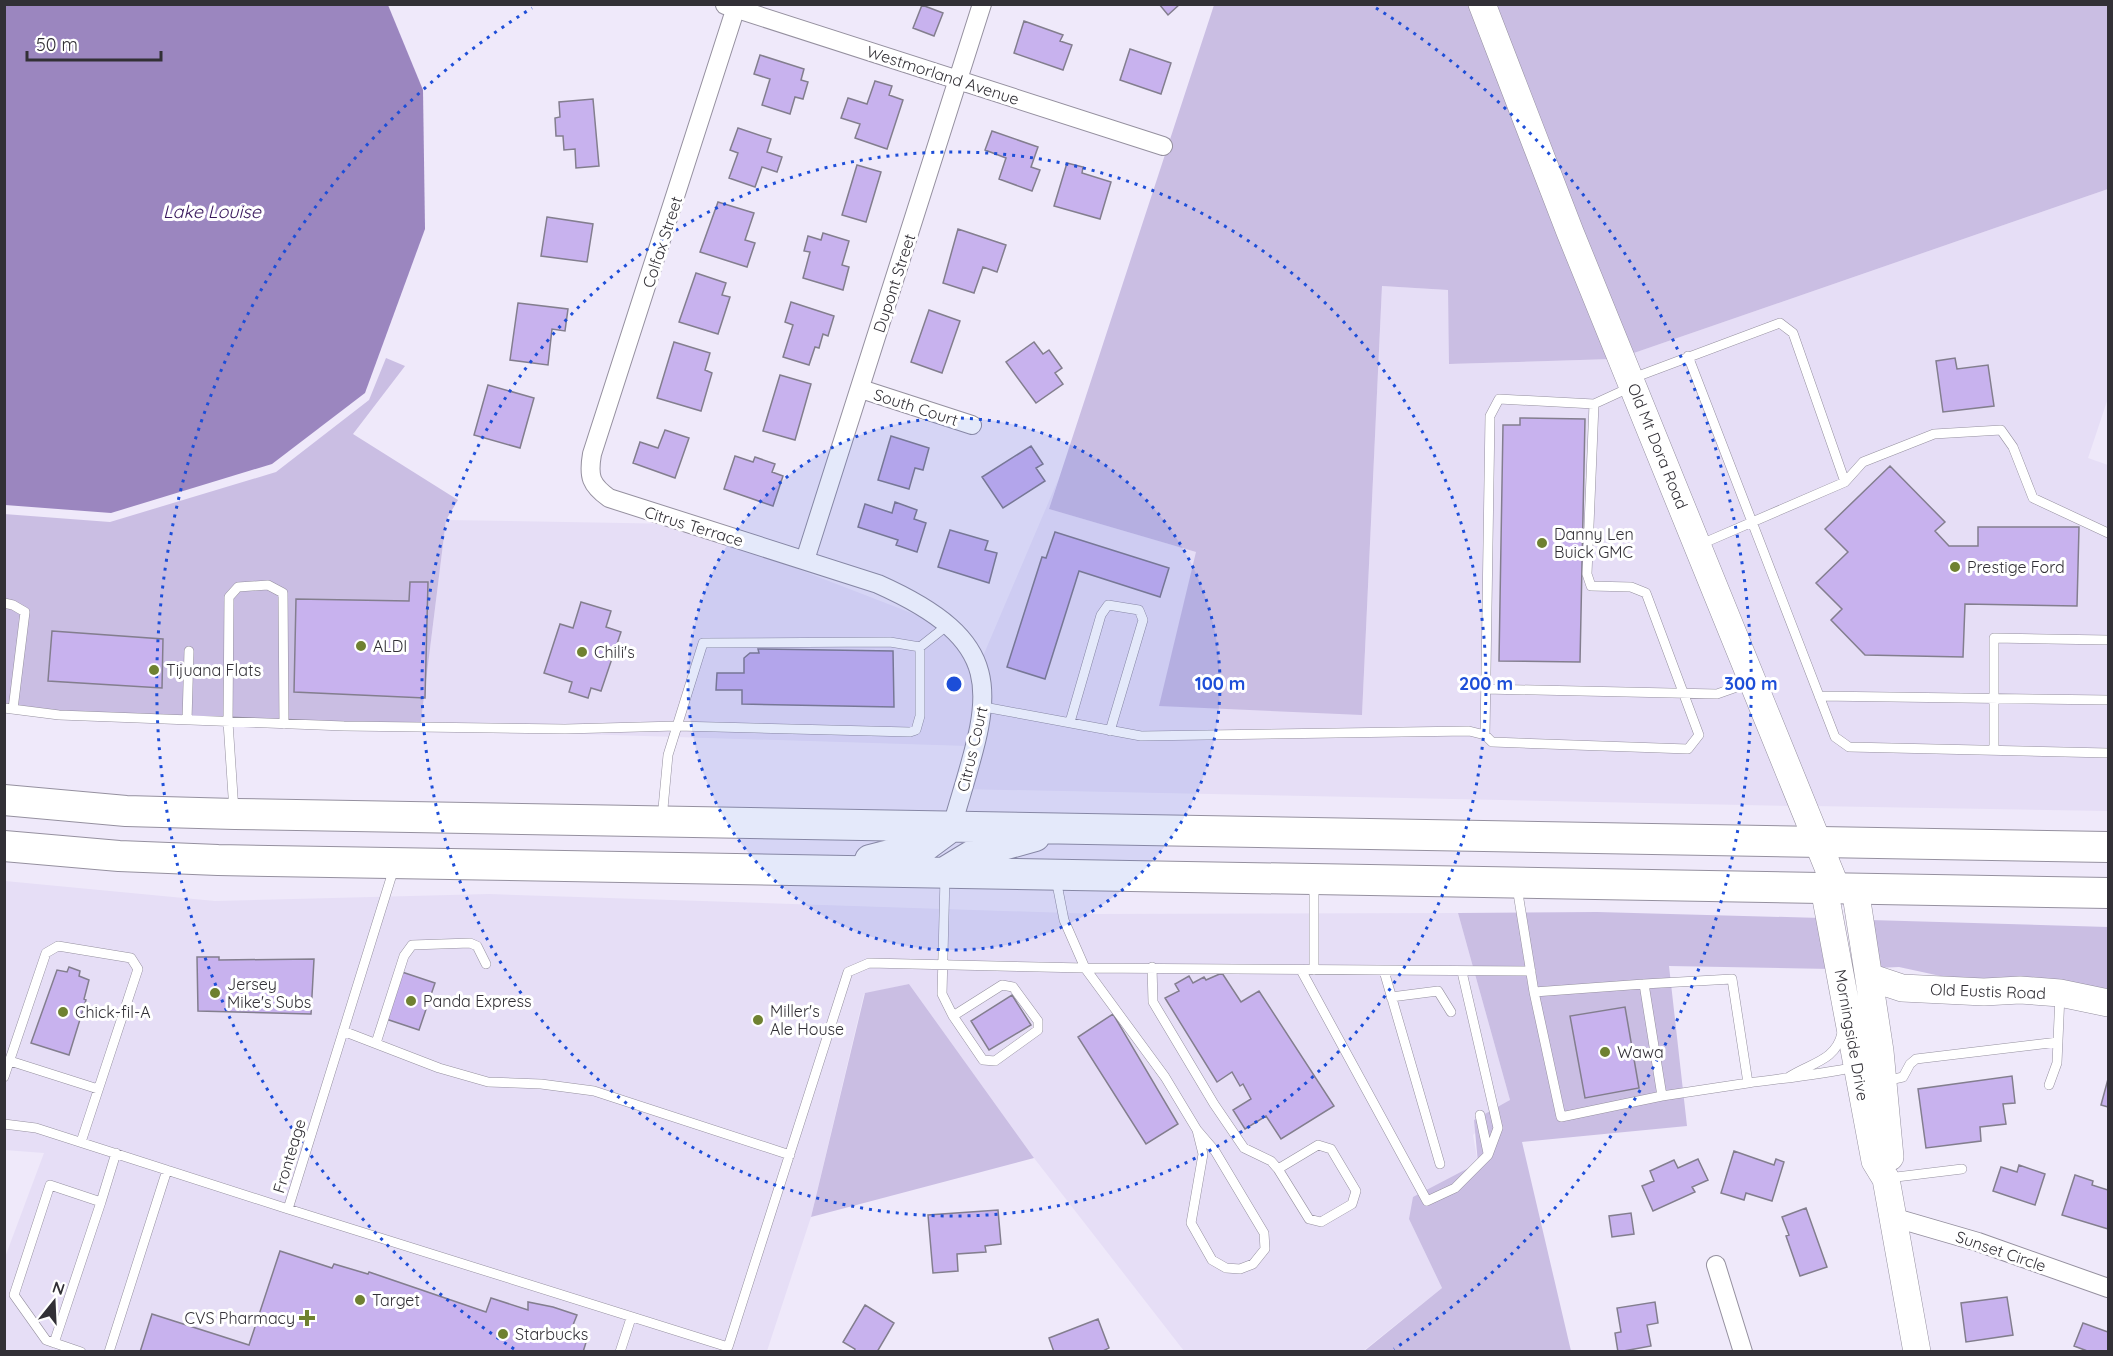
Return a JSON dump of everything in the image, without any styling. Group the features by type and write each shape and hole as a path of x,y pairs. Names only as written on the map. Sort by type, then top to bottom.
{"main road":[{"path":"4,800 126,811 235,814 2109,847"},
{"path":"832,870 925,846 952,826"},
{"path":"945,872 978,852 1067,828"},
{"path":"4,846 118,856 396,863 1314,877 2109,893"}],"street":[{"name":"Dupont Street","path":"805,560 982,4"},
{"name":"Old Mt Dora Road","path":"1482,4 1632,382 1838,888"},
{"name":"Westmorland Avenue","path":"732,6 1163,146"},
{"name":"Colfax Street","path":"590,480 592,454 732,6"},
{"name":"South Court","path":"861,388 972,425"},
{"name":"Citrus Terrace","path":"590,480 596,489 609,498 805,560"},
{"name":"Citrus Court","path":"805,560 879,584 917,601 949,624 970,650 980,672 984,707 980,731 952,826"},
{"name":"Morningside Drive","path":"1838,888 1840,966 1874,1070"},
{"name":"Morningside Drive","path":"1838,888 1869,977 1874,1070 1875,1161 1886,1179 1917,1352"},
{"name":"Old Eustis Road","path":"1869,977 1902,988 2060,993 2109,1003"},
{"name":"Sunset Circle","path":"1892,1217 1978,1242 2109,1288"},
{"path":"1716,1265 1743,1352"}],"lane":[{"path":"1485,735 1490,416 1499,399 1594,404 1632,382 1688,356 1780,322 1793,333 1845,482"},
{"path":"1688,356 1835,737 1849,747 2109,753"},
{"path":"984,707 1141,736 1469,732 1485,735 1491,742 1688,749 1699,735 1646,593 1631,587 1591,586 1587,574 1594,404"},
{"path":"1699,545 1845,482 1863,462 1934,434 2001,430 2013,447 2033,498 2109,533"},
{"path":"235,814 228,722 229,597 238,587 268,585 283,592 284,724"},
{"path":"4,603 25,612 9,709 59,715 284,724 566,729 677,726 910,732 916,730 920,716 920,647"},
{"path":"1070,722 1101,615 1108,604 1139,610 1143,620 1110,731"},
{"path":"662,821 668,755 703,643 890,642 920,647 949,624"},
{"path":"1994,750 1994,638 2109,640"},
{"path":"187,720 189,651"},
{"path":"1485,689 1684,695 1717,694 1754,681"},
{"path":"1819,696 2109,700"},
{"name":"Fronteage","path":"4,1124 36,1128 288,1209 396,863"},
{"path":"945,872 942,994 953,1016 983,1060 995,1061 1038,1030 1038,1021 1013,987 1002,985 953,1016"},
{"path":"1055,874 1064,920 1084,968 1165,1077 1197,1130 1215,1151 1264,1233 1264,1249 1253,1264 1240,1269 1226,1268 1212,1260 1191,1223 1203,1154 1197,1130"},
{"path":"1314,877 1314,970"},
{"path":"1516,881 1534,992 1561,1117 1662,1096 1789,1077 1874,1070 1903,1077 1910,1064 1916,1059 2058,1042"},
{"path":"376,1043 404,956 412,945 470,943 477,946 486,964"},
{"path":"4,1077 46,953 58,946 131,958 138,969 81,1142"},
{"path":"288,1209 728,1347 848,972 869,963 1084,968 1531,971"},
{"path":"1789,1077 1806,1065 1826,1059 1837,1048 1842,1035 1834,971 1840,966"},
{"path":"1152,967 1153,1002 1214,1104 1244,1148 1271,1161 1309,1219 1321,1222 1352,1204 1356,1191 1331,1149 1318,1144 1278,1169"},
{"path":"1301,970 1426,1201 1455,1188 1488,1155 1498,1128 1462,972"},
{"path":"1384,971 1440,1164"},
{"path":"1534,992 1732,979 1748,1083"},
{"path":"1644,984 1662,1096"},
{"path":"1391,997 1438,991 1451,1012"},
{"path":"2049,1085 2057,1063 2060,993"},
{"path":"343,1031 439,1068 488,1082 541,1084 594,1091 790,1155"},
{"path":"10,1061 98,1089"},
{"path":"1480,1115 1488,1155"},
{"path":"48,1352 116,1153"},
{"path":"1886,1179 1962,1169"},
{"path":"109,1352 167,1170"},
{"path":"81,1352 50,1341 14,1295 50,1185 101,1202"},
{"path":"620,1352 631,1318"}],"shaded area":[{"path":"1214,5 1472,5 1612,359 1449,364 1448,290 1382,286 1362,715 1159,706 1196,552 1049,509"},
{"path":"1492,5 2108,5 2108,189 1631,354"},
{"path":"2108,189 2108,398 2088,458 2108,465 2108,811 1813,806 1631,354"},
{"path":"1382,286 1448,290 1450,364 1612,359 1793,806 961,789 969,746 420,729 446,520 681,524 945,626 975,675 1058,480 1049,509 1196,552 1362,715"},
{"path":"386,358 405,366 353,434 458,500 446,520 420,729 5,709 4,514 110,522 276,472 369,400"},
{"path":"5,881 215,901 489,894 1097,914 1458,913 1510,1100 1473,1135 1478,1163 1409,1219 1442,1288 1363,1351 1184,1351 1034,1158 909,984 864,994 811,1217 767,1351 5,1351 4,1260 44,1153 5,1150"},
{"path":"1597,912 1821,918 1831,969 1669,966 1687,1126 1522,1142 1571,1351 1363,1352 1442,1288 1409,1219 1413,1197 1478,1163 1474,1120 1510,1100 1458,913"},
{"path":"1870,920 2108,927 2108,992 1959,980 1899,967 1877,968"},
{"path":"909,984 1034,1158 811,1217 865,993"}],"water":[{"name":"Lake Louise","path":"4,5 388,5 423,90 425,229 365,393 272,464 111,513 5,505"}],"building":[{"path":"1159,4 1180,4 1168,15"},
{"path":"922,5 943,13 934,36 913,28"},
{"path":"1024,21 1063,35 1060,41 1072,45 1063,70 1014,53"},
{"path":"1130,49 1171,63 1161,94 1120,80"},
{"path":"760,55 804,69 801,80 808,82 803,99 795,97 790,114 762,105 770,79 754,74"},
{"path":"875,81 892,86 889,95 903,100 887,149 855,138 860,124 841,118 848,98 867,104"},
{"path":"593,99 599,166 576,168 575,149 564,150 563,136 556,136 555,118 560,117 559,102"},
{"path":"738,128 771,139 767,152 782,157 777,172 762,167 755,187 729,178 738,153 730,150"},
{"path":"992,131 1038,147 1031,167 1040,170 1032,191 999,179 1006,158 985,150"},
{"path":"1067,163 1083,167 1082,173 1111,182 1100,219 1054,206"},
{"path":"857,165 881,172 866,222 842,215"},
{"path":"718,202 754,213 745,240 755,243 747,267 700,252"},
{"path":"547,217 593,224 587,262 541,256"},
{"path":"958,229 1006,245 997,272 983,267 974,293 943,283"},
{"path":"823,233 849,241 842,265 849,267 843,290 803,278 810,252 804,251 808,236 821,240"},
{"path":"696,273 726,283 722,295 730,297 718,334 679,322"},
{"path":"791,302 834,316 828,336 823,334 819,348 815,347 809,365 783,357 793,325 785,322"},
{"path":"518,303 568,309 565,331 552,329 548,365 510,360"},
{"path":"929,310 960,321 942,373 911,362"},
{"path":"674,342 710,353 705,370 712,373 701,411 657,398"},
{"path":"1034,342 1043,354 1049,350 1062,368 1055,373 1063,384 1036,403 1006,362"},
{"path":"1955,358 1957,369 1988,365 1994,406 1943,412 1936,361"},
{"path":"780,375 811,384 795,440 763,431"},
{"path":"488,385 534,398 520,448 474,435"},
{"name":"Danny Len Buick GMC","path":"1520,418 1585,419 1580,662 1499,661 1503,425 1520,425"},
{"path":"665,430 689,438 675,478 633,463 640,442 658,448"},
{"path":"891,436 929,448 923,470 915,468 909,489 878,480"},
{"path":"1031,446 1043,464 1036,468 1045,481 1003,508 982,477"},
{"path":"735,456 753,462 755,457 775,464 772,472 783,476 773,506 724,489"},
{"name":"Prestige Ford","path":"1890,466 1945,522 1935,531 1949,546 1978,546 1978,527 2079,527 2077,606 1965,604 1963,657 1865,655 1831,620 1842,609 1816,583 1848,552 1825,529"},
{"path":"895,502 917,510 914,519 926,523 917,552 896,545 898,540 858,527 865,504 892,513"},
{"path":"950,530 988,541 985,550 997,553 989,583 938,567"},
{"path":"1055,532 1169,568 1160,597 1079,571 1045,679 1007,667 1042,557 1046,558"},
{"name":"ALDI","path":"410,582 428,582 425,698 294,692 296,599 409,601"},
{"name":"Chili's","path":"581,602 611,611 606,627 621,632 601,691 591,688 588,698 569,692 572,682 544,673 560,624 573,628"},
{"path":"52,631 163,639 162,688 48,681"},
{"path":"758,649 893,651 894,707 742,704 742,690 716,690 717,673 744,673 744,658 750,653 759,653"},
{"path":"197,957 219,957 219,960 314,959 311,1014 198,1011"},
{"name":"Chick-fil-A","path":"69,967 80,971 79,976 89,980 84,999 86,1000 69,1055 31,1043 57,970 67,972"},
{"name":"Panda Express","path":"402,972 435,983 419,1030 386,1019"},
{"path":"1222,973 1241,1002 1259,991 1334,1106 1281,1139 1266,1116 1245,1129 1233,1110 1251,1099 1243,1084 1240,1086 1232,1072 1217,1082 1165,998 1179,991 1175,984 1189,976 1193,983 1204,977 1206,980"},
{"path":"1012,995 1031,1025 989,1050 971,1021"},
{"name":"Wawa","path":"1625,1007 1639,1088 1585,1098 1570,1016"},
{"path":"1113,1014 1178,1124 1146,1144 1078,1037"},
{"path":"2012,1076 2015,1103 2003,1104 2006,1124 1980,1127 1981,1141 1926,1148 1918,1089"},
{"path":"2108,1079 2108,1107 2101,1105"},
{"path":"1734,1151 1774,1165 1776,1159 1784,1162 1772,1201 1746,1193 1744,1200 1721,1193"},
{"path":"1698,1159 1708,1180 1692,1187 1695,1192 1653,1211 1642,1186 1654,1181 1650,1171 1674,1160 1678,1168"},
{"path":"2019,1165 2045,1174 2035,1205 1993,1191 2001,1167 2017,1172"},
{"path":"2075,1175 2093,1181 2092,1185 2108,1190 2108,1229 2062,1215"},
{"path":"1806,1208 1827,1267 1800,1276 1782,1217"},
{"path":"998,1210 1001,1244 985,1246 986,1252 957,1254 958,1271 933,1273 928,1215"},
{"path":"1631,1213 1634,1234 1612,1237 1609,1216"},
{"name":"Target","path":"280,1251 332,1268 334,1264 368,1274 369,1272 486,1312 491,1298 528,1310 528,1302 553,1307 577,1315 571,1330 588,1336 583,1352 140,1352 152,1314 249,1345"},
{"path":"2007,1297 2013,1335 1966,1342 1961,1303"},
{"path":"1655,1302 1658,1323 1647,1325 1651,1346 1618,1352 1615,1333 1621,1332 1617,1308"},
{"path":"865,1305 894,1323 877,1352 854,1352 855,1349 843,1342"},
{"path":"1098,1319 1109,1348 1101,1352 1054,1352 1049,1338"},
{"path":"2083,1323 2108,1332 2108,1352 2090,1352 2074,1346"}],"place":[{"name":"Danny Len Buick GMC","path":"1542,543"},
{"name":"Prestige Ford","path":"1955,567"},
{"name":"ALDI","path":"361,646"},
{"name":"Chili's","path":"582,652"},
{"name":"Tijuana Flats","path":"154,670"},
{"name":"Jersey Mike's Subs","path":"215,993"},
{"name":"Panda Express","path":"411,1001"},
{"name":"Chick-fil-A","path":"63,1012"},
{"name":"Miller's Ale House","path":"758,1020"},
{"name":"Wawa","path":"1605,1052"},
{"name":"Target","path":"360,1300"},
{"name":"CVS Pharmacy","path":"307,1318"},
{"name":"Starbucks","path":"503,1334"}]}
